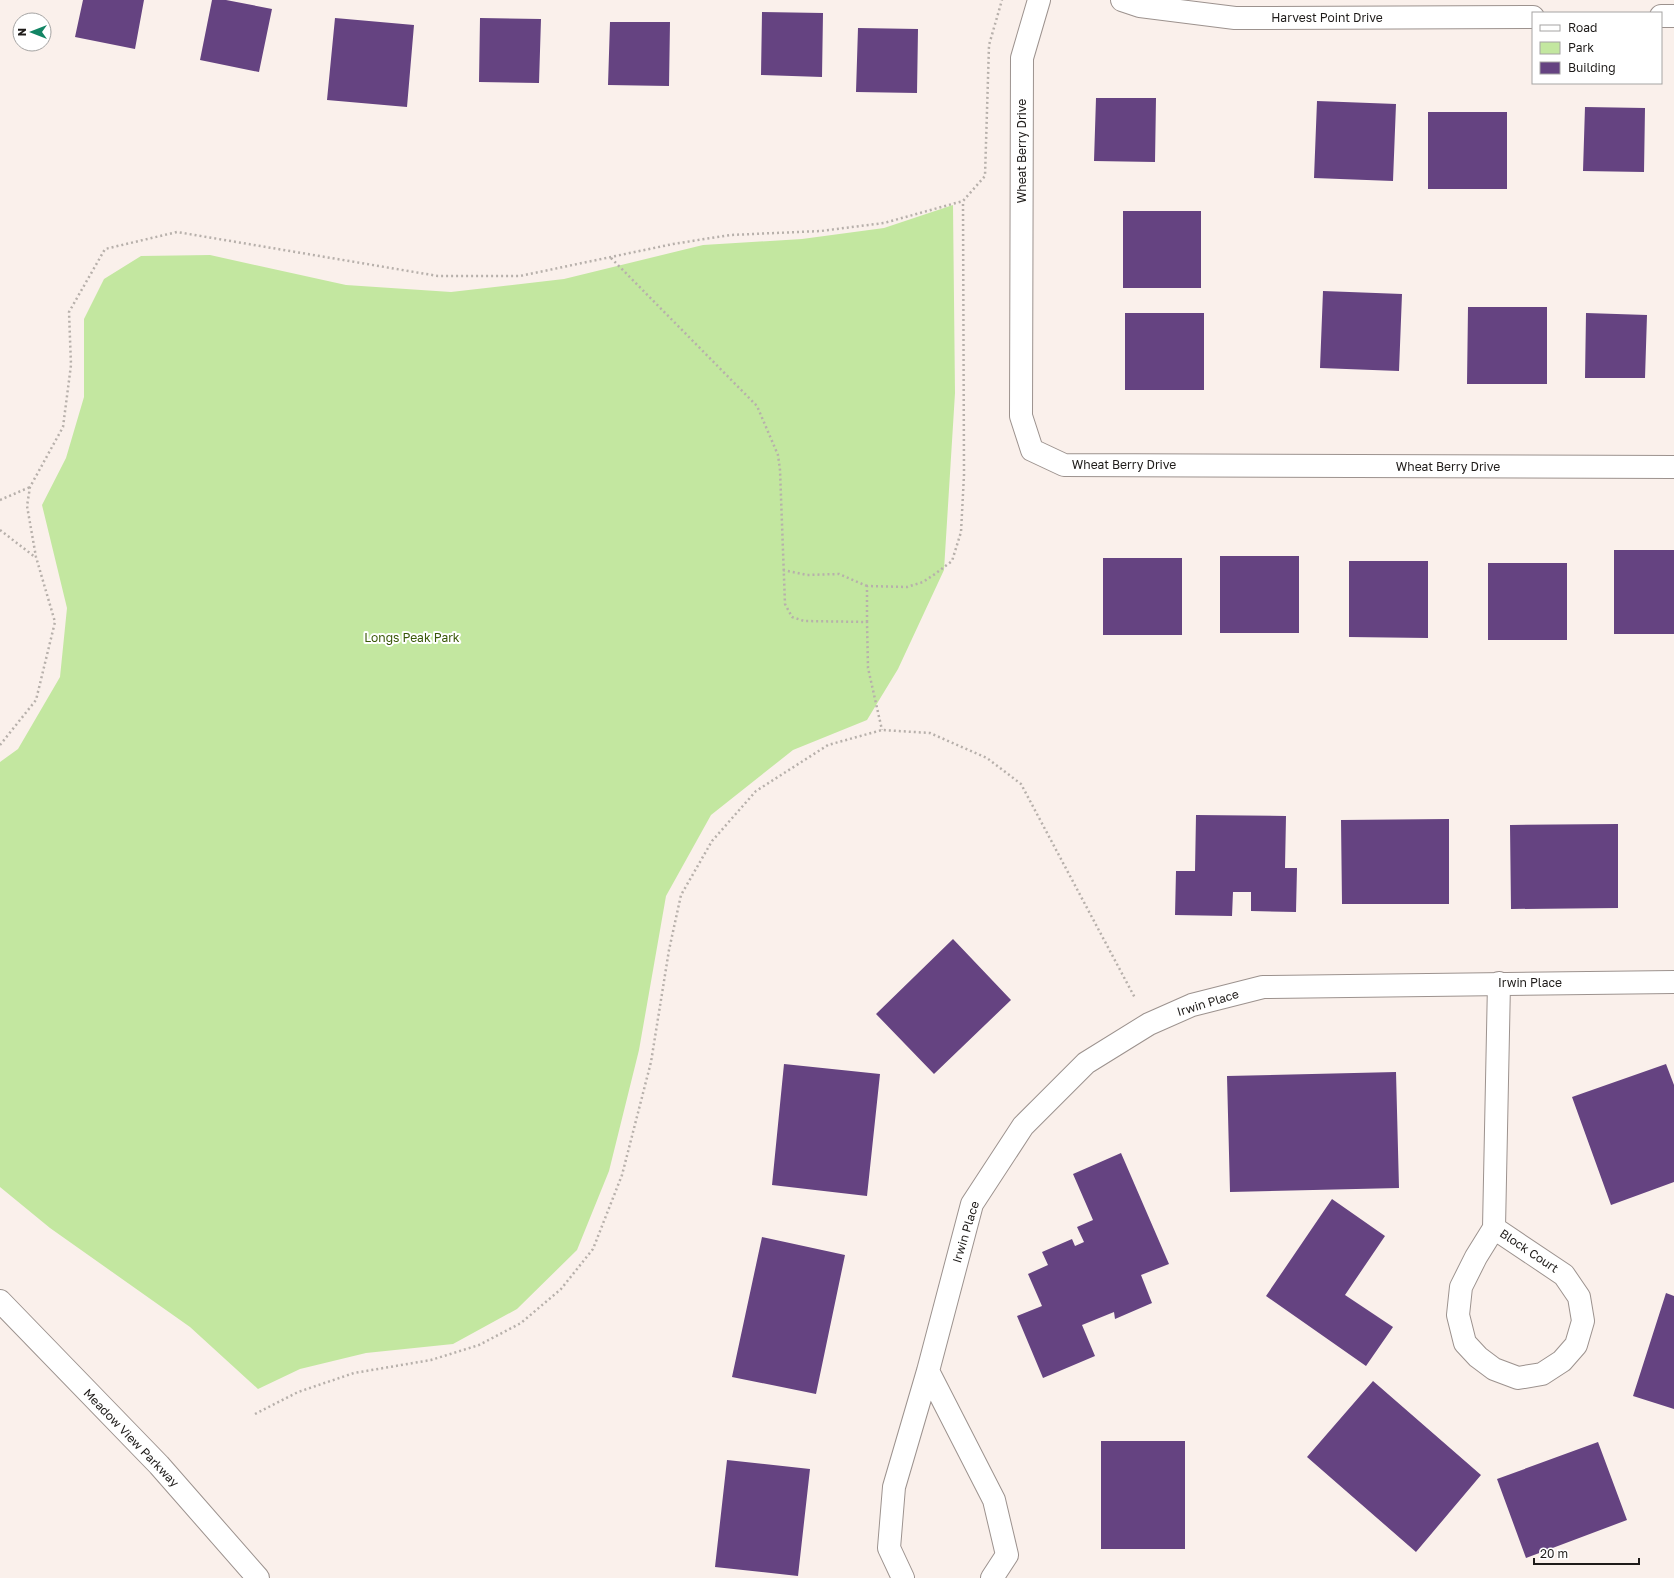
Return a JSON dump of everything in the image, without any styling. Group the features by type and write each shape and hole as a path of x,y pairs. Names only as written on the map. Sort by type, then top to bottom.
{"street":[{"name":"Wheat Berry Drive","path":"1039,0 1022,58 1021,416 1032,450 1064,465 1674,467"},
{"name":"Harvest Point Drive","path":"1122,0 1140,6 1235,18 1532,17"},
{"path":"1662,16 1674,16"},
{"name":"Irwin Place","path":"903,1578 889,1548 894,1488 928,1371 972,1204 1022,1126 1086,1063 1149,1024 1192,1005 1264,987 1674,982"},
{"name":"Block Court","path":"1494,1228 1564,1275 1579,1297 1583,1321 1576,1345 1562,1361 1542,1374 1518,1378 1494,1369 1478,1357 1465,1343 1458,1315 1461,1287 1476,1257 1494,1228 1499,983"},
{"name":"Meadow View Parkway","path":"0,1301 159,1465 258,1578"},
{"path":"928,1371 994,1500 1007,1555 992,1578"}],"path":[{"path":"0,745 36,700 55,622 36,557 27,506 30,487 63,428 71,365 69,312 105,249 177,232 438,276 520,276 673,244 730,235 821,231 884,223 963,201 985,176 989,45 1002,0"},
{"path":"783,570 807,575 839,574 867,586 907,587 923,582 952,560 961,532 964,475 963,201"},
{"path":"610,258 757,406 778,455 780,470 785,604 792,617 804,621 867,622"},
{"path":"0,500 30,487"},
{"path":"0,530 36,557"},
{"path":"867,586 868,668 882,730"},
{"path":"255,1414 298,1392 354,1373 431,1360 479,1345 521,1322 561,1289 593,1249 622,1175 651,1062 669,950 681,894 712,841 756,791 828,745 882,730 930,733 987,758 1021,784 1149,1024"}],"green space":[{"name":"Longs Peak Park","path":"953,205 955,393 944,570 898,669 867,720 793,750 711,815 666,896 639,1050 609,1171 577,1250 517,1309 453,1344 366,1353 300,1369 258,1389 190,1327 50,1228 0,1187 0,762 18,749 60,677 67,608 42,505 66,458 84,397 84,319 104,279 141,256 210,255 346,285 451,292 564,279 703,245 802,239 884,228"}],"building":[{"path":"83,0 144,0 135,49 75,37"},
{"path":"212,0 226,0 272,9 259,72 200,60"},
{"path":"762,12 823,13 822,77 761,75"},
{"path":"335,18 414,25 407,107 327,100"},
{"path":"480,18 541,19 539,83 479,82"},
{"path":"610,22 670,22 669,86 608,85"},
{"path":"858,28 918,29 917,93 856,92"},
{"path":"1096,98 1156,98 1155,162 1094,161"},
{"path":"1317,101 1396,104 1393,181 1314,178"},
{"path":"1585,107 1645,108 1644,172 1583,171"},
{"path":"1428,112 1507,112 1507,189 1428,189"},
{"path":"1123,211 1201,211 1201,288 1123,288"},
{"path":"1323,291 1402,294 1399,371 1320,368"},
{"path":"1468,307 1547,307 1547,384 1467,384"},
{"path":"1125,313 1204,313 1204,390 1125,390"},
{"path":"1586,313 1647,315 1645,378 1585,378"},
{"path":"1614,550 1674,550 1674,634 1614,634"},
{"path":"1220,556 1299,556 1299,633 1220,633"},
{"path":"1103,558 1182,558 1182,635 1103,635"},
{"path":"1349,561 1428,561 1428,638 1349,637"},
{"path":"1488,563 1567,563 1567,640 1488,640"},
{"path":"1196,815 1286,816 1285,868 1297,868 1296,912 1251,911 1251,892 1233,892 1232,916 1175,915 1176,871 1195,871"},
{"path":"1449,819 1449,904 1342,904 1341,820"},
{"path":"1618,824 1618,908 1511,909 1510,825"},
{"path":"953,939 1011,1000 934,1074 876,1014"},
{"path":"784,1064 880,1074 867,1196 772,1185"},
{"path":"1666,1064 1674,1085 1674,1182 1611,1205 1572,1097"},
{"path":"1396,1072 1399,1188 1230,1192 1227,1076"},
{"path":"1121,1153 1169,1264 1141,1275 1152,1303 1115,1319 1114,1312 1082,1325 1095,1356 1043,1378 1017,1316 1042,1306 1028,1274 1048,1265 1042,1252 1072,1239 1075,1246 1084,1242 1077,1227 1093,1220 1073,1174"},
{"path":"1332,1199 1385,1236 1345,1295 1393,1327 1366,1366 1266,1296"},
{"path":"762,1237 845,1255 816,1394 732,1377"},
{"path":"1666,1293 1674,1296 1674,1409 1633,1396"},
{"path":"1373,1381 1481,1475 1416,1552 1307,1457"},
{"path":"1101,1441 1185,1441 1185,1549 1101,1549"},
{"path":"1598,1442 1627,1520 1526,1558 1497,1479"},
{"path":"727,1460 810,1469 798,1576 715,1567"}]}
